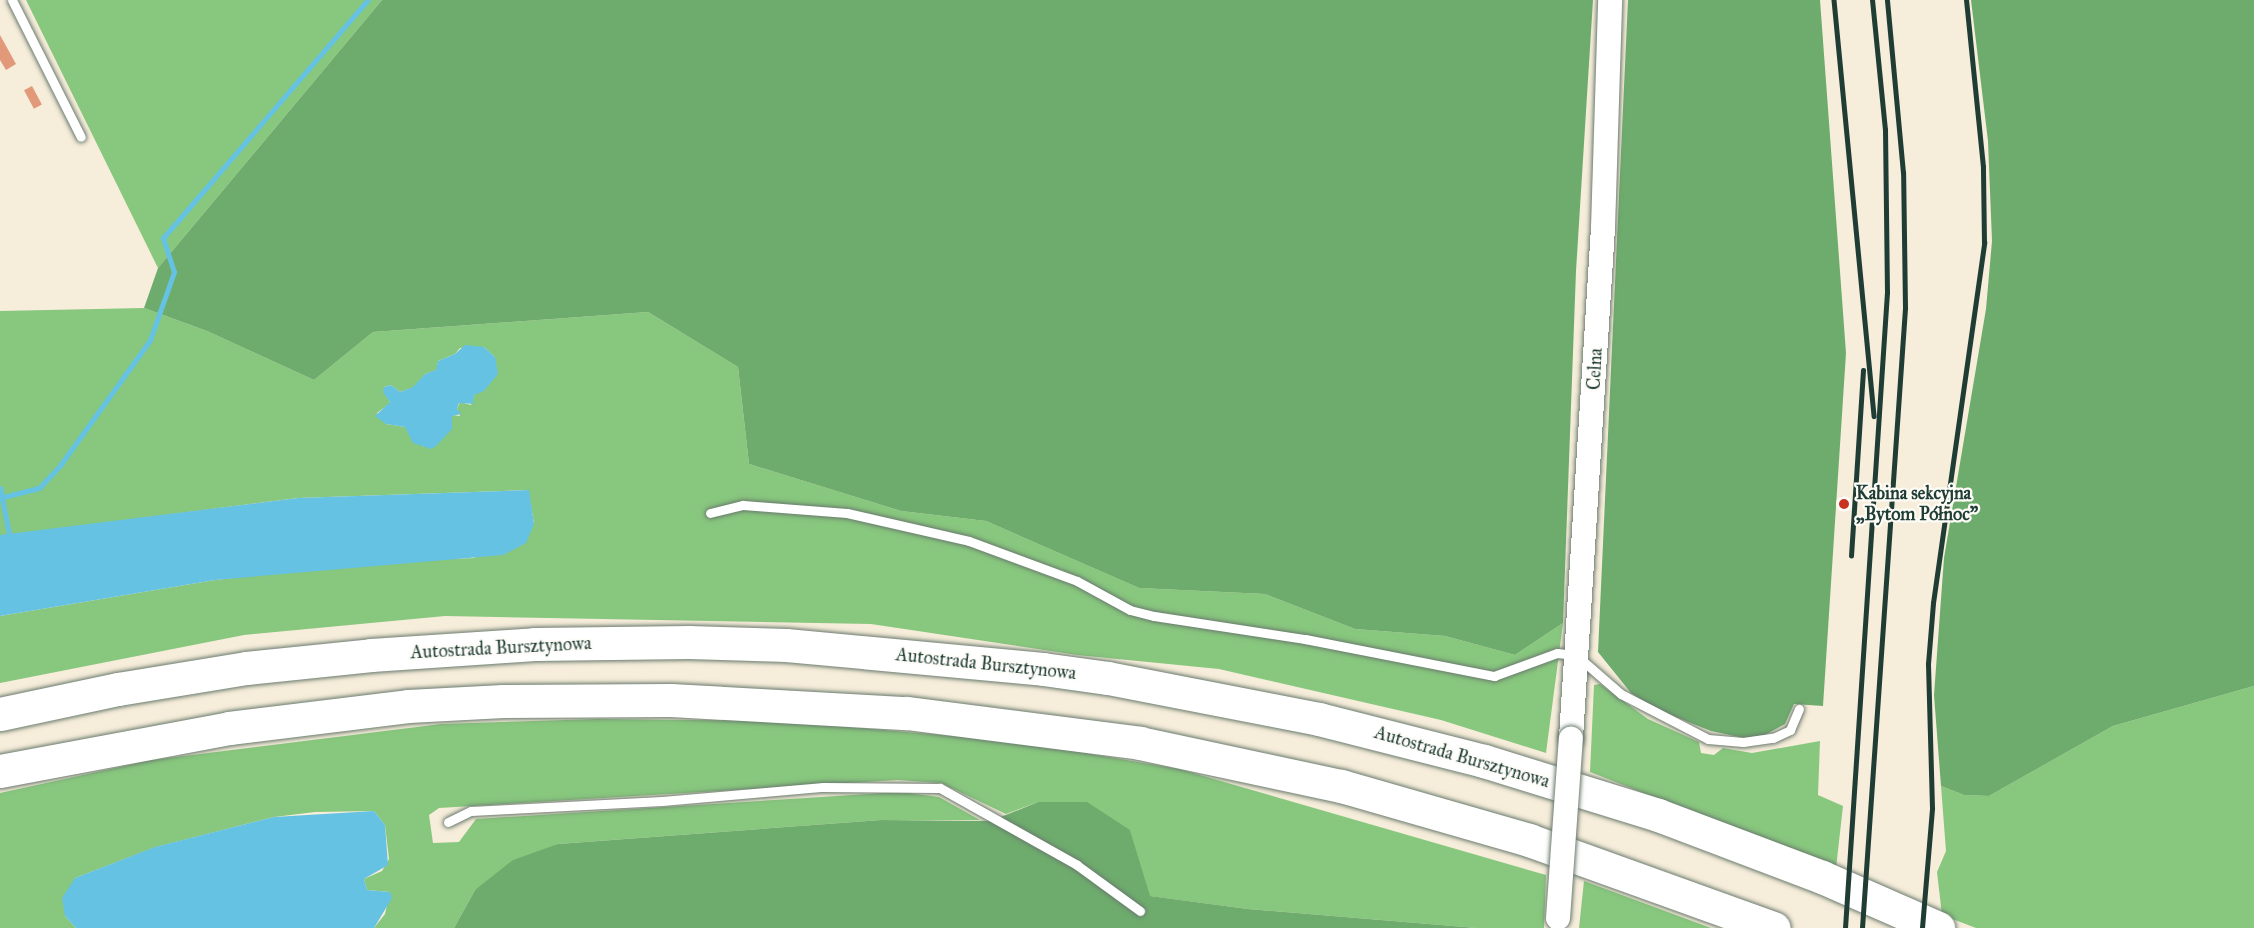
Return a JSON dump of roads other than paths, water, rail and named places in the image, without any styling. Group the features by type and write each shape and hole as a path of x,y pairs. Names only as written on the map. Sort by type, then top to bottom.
{"highway":[{"name":"Autostrada Bursztynowa","path":"0,714 118,689 246,668 371,655 534,644 689,642 786,645 1043,669 1296,714 1484,761 1679,823 1822,877 1938,928"},
{"path":"0,771 229,728 408,706 503,701 681,700 907,713 1140,743 1341,786 1529,840 1774,928"}],"street":[{"name":"Celna","path":"1558,923 1603,228 1611,0"}],"lane":[{"path":"12,0 81,137"},
{"path":"710,513 743,505 847,513 969,541 1077,581 1130,610 1154,616 1305,639 1494,676 1557,653 1576,655 1621,694 1708,739 1743,742 1773,738 1790,730 1799,709"},
{"path":"448,822 471,811 823,787 940,788 1077,865 1140,911"}],"water":[{"path":"465,345 484,347 495,357 498,374 484,391 474,395 473,404 459,403 457,409 461,414 452,416 452,429 436,446 431,449 413,443 405,427 386,424 375,416 390,402 383,392 384,387 391,385 400,392 413,387 425,374 436,370 438,361 455,354"},
{"path":"529,490 534,524 526,543 503,555 215,580 0,616 0,535 298,498"},
{"path":"374,811 385,825 388,865 364,879 367,890 390,892 392,898 374,928 76,928 65,916 62,898 75,878 155,847 274,817"}],"waterway":[{"path":"3,497 39,488 61,464 150,340 174,272 163,238 368,0"},
{"path":"0,488 9,534"}],"railway":[{"path":"1834,0 1874,416"},
{"path":"1845,928 1887,293 1885,130 1872,0"},
{"path":"1862,928 1905,308 1903,173 1887,0"},
{"path":"1922,928 1932,808 1928,664 1933,603 1984,243 1983,167 1966,0"},
{"path":"1851,556 1863,370"}],"place":[{"name":"Kabina sekcyjna „Bytom Północ”","path":"1844,504"}]}
